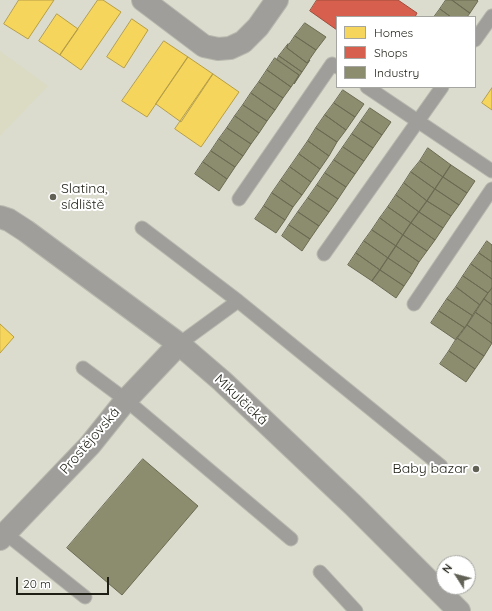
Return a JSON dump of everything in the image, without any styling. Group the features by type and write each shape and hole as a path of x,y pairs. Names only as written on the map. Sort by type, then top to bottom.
{"street":[{"path":"143,0 204,46 218,49 230,48 243,42 258,27 277,0"},
{"name":"Mikulčická","path":"3,217 26,231 179,344 222,381 353,505 459,611"},
{"name":"Prostějovská","path":"3,536 90,445 126,400 179,344"}],"lane":[{"path":"476,39 492,16"},
{"path":"239,199 332,64 336,66"},
{"path":"368,88 492,171"},
{"path":"324,254 441,88"},
{"path":"414,304 492,189"},
{"path":"142,228 238,301 441,466"},
{"path":"179,344 238,301"},
{"path":"83,368 126,400 291,539"},
{"path":"3,536 85,597"},
{"path":"320,572 356,611"}],"shaded area":[{"path":"0,51 48,86 0,136"}],"building: Homes":[{"path":"19,0 54,0 28,39 4,24"},
{"path":"98,0 103,0 121,12 81,70 60,55"},
{"path":"57,14 78,29 60,55 39,41"},
{"path":"132,19 148,30 124,68 107,57"},
{"path":"164,41 188,57 147,117 122,101"},
{"path":"188,57 213,74 181,122 156,104"},
{"path":"213,74 239,92 201,147 175,129"},
{"path":"492,88 492,110 482,103"},
{"path":"0,324 14,337 0,353"}],"building: Shops":[{"path":"317,0 398,0 417,13 416,16 336,16 336,29 310,11"}],"building: Industry":[{"path":"446,0 452,0 470,13 468,16 450,16 440,9"},
{"path":"452,0 477,0 478,1 470,13"},
{"path":"440,9 450,16 435,16"},
{"path":"305,23 326,37 316,50 295,36"},
{"path":"295,36 316,50 307,63 287,48"},
{"path":"288,44 287,48 307,63 310,60 302,72 279,56"},
{"path":"279,56 302,72 294,84 299,75 277,60"},
{"path":"275,58 299,75 291,87 267,70"},
{"path":"267,70 291,87 283,98 259,82"},
{"path":"259,82 283,98 275,110 251,93"},
{"path":"343,90 364,104 355,117 334,103"},
{"path":"251,93 275,110 267,121 243,105"},
{"path":"334,103 355,117 346,130 325,115"},
{"path":"243,105 267,121 259,133 235,116"},
{"path":"370,108 391,122 382,135 361,121"},
{"path":"325,115 346,130 337,142 316,128"},
{"path":"235,116 259,133 251,144 227,128"},
{"path":"361,121 382,135 373,148 352,134"},
{"path":"227,128 251,144 243,156 219,139"},
{"path":"316,128 337,142 329,156 308,141"},
{"path":"352,134 373,148 364,161 343,147"},
{"path":"219,139 243,156 235,167 211,151"},
{"path":"308,141 329,156 320,169 299,154"},
{"path":"343,147 364,161 355,174 334,160"},
{"path":"428,148 451,165 443,177 420,161"},
{"path":"211,151 235,167 227,179 203,162"},
{"path":"299,154 320,169 311,182 290,167"},
{"path":"334,160 355,174 346,187 325,173"},
{"path":"420,161 443,177 435,189 411,172"},
{"path":"203,162 227,179 219,191 195,174"},
{"path":"451,165 475,181 467,193 443,177"},
{"path":"290,167 311,182 302,195 281,180"},
{"path":"411,172 435,189 427,201 404,183"},
{"path":"325,173 346,187 338,199 317,185"},
{"path":"443,177 467,193 459,205 435,189"},
{"path":"281,180 302,195 293,207 272,193"},
{"path":"404,183 427,201 419,212 396,195"},
{"path":"317,185 338,199 329,212 308,198"},
{"path":"435,189 459,205 451,216 427,201"},
{"path":"272,193 293,207 285,220 264,206"},
{"path":"396,195 419,212 411,223 388,207"},
{"path":"308,198 329,212 319,226 298,212"},
{"path":"427,201 451,216 443,228 419,212"},
{"path":"264,206 285,220 276,233 255,219"},
{"path":"388,207 411,223 403,235 380,218"},
{"path":"298,212 319,226 310,239 289,225"},
{"path":"419,212 443,228 435,240 411,223"},
{"path":"380,218 403,235 396,246 372,230"},
{"path":"411,223 435,240 427,251 403,235"},
{"path":"289,225 310,239 302,251 282,236"},
{"path":"372,230 396,246 388,258 364,241"},
{"path":"403,235 427,251 419,262 396,246"},
{"path":"364,241 388,258 380,270 356,253"},
{"path":"487,241 492,245 492,262 479,253"},
{"path":"396,246 419,262 412,274 388,258"},
{"path":"356,253 380,270 372,281 348,265"},
{"path":"479,253 492,262 492,279 471,264"},
{"path":"388,258 412,274 404,286 380,270"},
{"path":"471,264 492,279 492,288 488,293 463,276"},
{"path":"380,270 404,286 396,298 372,281"},
{"path":"463,276 488,293 480,305 456,287"},
{"path":"456,287 480,305 473,316 447,299"},
{"path":"492,288 492,305 484,299"},
{"path":"447,299 473,316 465,328 439,311"},
{"path":"484,299 492,305 492,324 475,312"},
{"path":"439,311 465,328 456,340 431,323"},
{"path":"475,312 492,324 492,343 467,325"},
{"path":"467,325 492,343 484,356 457,338"},
{"path":"457,338 484,356 475,369 449,351"},
{"path":"449,351 475,369 466,382 440,364"},
{"path":"143,459 198,506 122,595 67,548"}],"place":[{"name":"Slatina, sídliště","path":"53,197"},
{"name":"Baby bazar","path":"476,469"}]}
